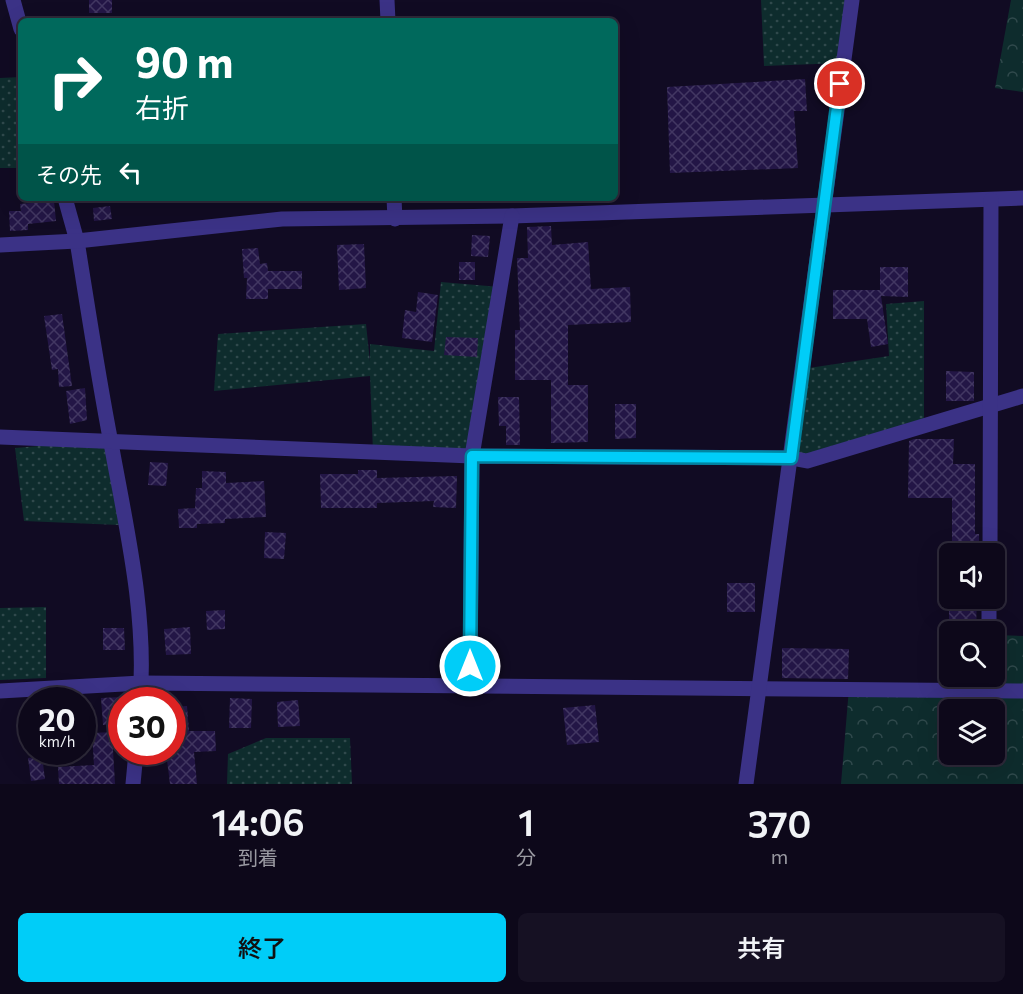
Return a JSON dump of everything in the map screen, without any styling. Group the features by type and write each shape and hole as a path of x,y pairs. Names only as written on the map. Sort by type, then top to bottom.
{"street":[{"path":"14,0 18,18"},
{"path":"387,0 388,18"},
{"path":"746,784 852,0"},
{"path":"0,245 77,241 281,221 282,219 512,216 1023,198"},
{"path":"990,543 991,200"},
{"path":"66,201 77,241 132,558 138,604 141,687"},
{"path":"394,201 395,219"},
{"path":"470,684 472,456 512,216"},
{"path":"0,437 472,456 791,458 807,461 1023,396"},
{"path":"0,691 141,683 758,687 939,684"},
{"path":"1005,687 1023,691"},
{"path":"133,784 135,765"}],"green space":[{"path":"761,0 852,0 843,63 764,66"},
{"path":"1011,0 1023,0 1023,92 995,88"},
{"path":"18,77 18,168 0,168 0,78"},
{"path":"441,282 500,287 472,456 373,452 370,376 214,391 218,334 366,324 370,362 370,344 434,351"},
{"path":"924,301 924,426 794,459 802,369 889,356 886,304"},
{"path":"110,440 119,525 24,521 15,448"},
{"path":"46,607 46,678 0,680 0,608"},
{"path":"1005,635 1023,636 1023,691 989,690 989,687 1005,687"},
{"path":"849,688 1023,692 1023,784 841,784"},
{"path":"266,738 350,738 352,784 227,784 228,754"}],"building":[{"path":"89,0 112,0 112,13 89,13"},
{"path":"805,79 807,111 794,111 798,168 670,173 667,87"},
{"path":"54,201 56,221 28,224 28,230 10,231 9,211 21,211 20,204"},
{"path":"110,206 112,219 94,221 93,208"},
{"path":"551,226 552,245 588,242 591,289 630,287 631,322 568,325 568,385 588,385 588,442 551,443 551,380 515,380 515,330 520,330 517,258 528,258 527,227"},
{"path":"472,235 490,236 488,257 471,256"},
{"path":"364,244 366,288 339,290 337,245"},
{"path":"258,248 260,264 267,263 268,271 302,271 302,289 268,289 268,299 246,299 247,278 244,278 242,249"},
{"path":"459,262 475,262 475,280 459,280"},
{"path":"880,267 908,267 908,297 881,296 888,344 871,347 867,319 833,319 833,290 880,290"},
{"path":"418,292 438,295 432,342 402,338 405,310 416,312"},
{"path":"62,314 72,386 59,387 58,369 52,370 44,316"},
{"path":"446,337 478,338 477,357 444,355"},
{"path":"946,371 974,372 974,401 946,401"},
{"path":"85,388 87,420 70,424 66,391"},
{"path":"498,397 519,397 520,445 506,445 506,426 499,426"},
{"path":"615,404 636,404 636,438 615,439"},
{"path":"954,439 953,464 975,464 975,534 979,534 979,543 952,543 952,498 908,498 909,441"},
{"path":"150,462 168,463 166,486 148,485"},
{"path":"358,470 377,470 377,478 457,476 456,508 433,507 434,501 377,503 377,508 321,508 320,474 358,474"},
{"path":"202,471 226,472 226,483 264,481 266,517 225,519 225,523 197,524 197,528 179,528 178,509 195,508 196,488 202,488"},
{"path":"265,532 286,533 284,559 264,558"},
{"path":"727,583 755,583 755,612 727,612"},
{"path":"949,609 977,609 976,621 949,621"},
{"path":"225,610 225,629 207,630 206,611"},
{"path":"190,627 191,654 166,655 164,629"},
{"path":"103,628 124,628 125,650 103,650"},
{"path":"782,648 849,649 848,679 782,678"},
{"path":"101,698 108,698 108,725 103,725"},
{"path":"230,698 252,699 251,728 229,728"},
{"path":"298,700 300,726 278,727 277,702"},
{"path":"595,705 599,742 567,745 563,708"},
{"path":"186,706 189,731 215,731 216,751 194,752 197,784 170,784 168,765 186,765"},
{"path":"108,732 108,765 114,765 115,784 59,784 58,767 96,765 96,733"},
{"path":"29,765 43,765 45,779 31,781"}],"route":[{"path":"470,666 472,456 791,458 840,84"}]}
